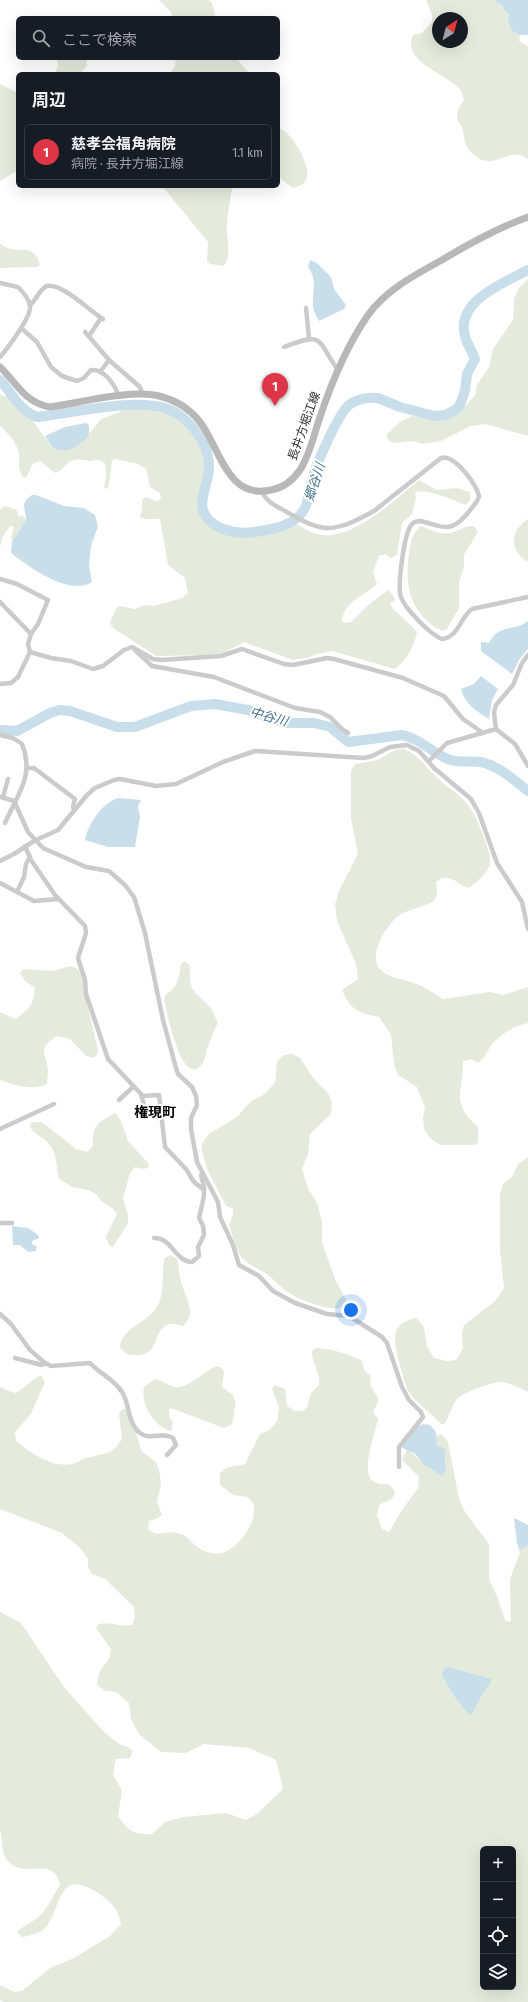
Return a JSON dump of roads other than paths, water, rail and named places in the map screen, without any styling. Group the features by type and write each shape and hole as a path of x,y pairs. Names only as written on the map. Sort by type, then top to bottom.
{"main road":[{"name":"長井方堀江線","path":"0,367 25,397 41,406 50,407 143,395 167,399 187,410 206,430 222,464 232,478 244,487 262,491 276,489 288,483 302,466 337,369 376,304 393,289 484,235 528,217"}],"street":[{"path":"0,283 18,287 30,305"},
{"path":"0,357 20,328 30,310 30,305 44,288 49,286 61,290 81,302 102,318 87,334 109,360 140,387 143,395"},
{"path":"306,308 309,338"},
{"path":"20,328 37,342 51,367 62,376 77,381 81,380 91,370 100,372 111,381 119,397"},
{"path":"284,347 309,338 322,344 337,369"},
{"path":"100,372 109,360"},
{"path":"262,491 264,497 268,501 295,517 318,528 327,529 363,517 386,502 441,458 448,457 456,462 475,485 479,497 461,521 453,527 442,527 420,521 416,521 410,526 404,550 399,584 402,600 425,625 442,639 453,635 472,609 528,597"},
{"path":"0,579 17,584 48,600 38,624 31,634 28,644 30,652 15,681 7,684 0,684"},
{"path":"0,602 31,634"},
{"path":"30,652 51,658 71,661 84,668 93,669 103,666 124,650 132,647"},
{"path":"132,647 152,666 214,677 295,708 320,712 348,733"},
{"path":"132,647 153,659 161,660 221,656 242,649 276,662 293,665 327,658 341,660 403,678 438,692 444,696 464,719 483,733"},
{"path":"528,654 522,663 513,684 496,705 494,712 496,729 515,744 528,766"},
{"path":"429,761 440,749 453,741 496,729"},
{"path":"0,735 14,738 22,744 28,768 23,786 14,801 5,823"},
{"path":"0,860 34,841 58,830 74,810 95,788 114,780 120,779 156,786 176,784 222,762 255,751 364,758 401,744 407,745 419,751 434,768 476,805 497,863 522,902 528,929"},
{"path":"28,768 36,769 75,799 73,806 74,810"},
{"path":"8,778 1,797 14,801"},
{"path":"14,801 22,822 34,841 49,852 86,867 109,871 125,885 134,897 145,933 163,1020 176,1068 178,1074 192,1087 196,1096 197,1105 191,1118 191,1128 197,1162 218,1202 220,1217 233,1245 239,1265 259,1276 273,1290 295,1303 327,1314 349,1316 382,1337 387,1343 402,1387 409,1400 423,1416 398,1449 399,1467"},
{"path":"25,846 30,857 58,898 84,926 86,933 78,958 86,994 108,1059 142,1096 144,1105"},
{"path":"16,892 24,877 26,864 30,857"},
{"path":"0,883 29,899 38,902 58,898"},
{"path":"119,1100 134,1087"},
{"path":"142,1096 159,1095 165,1147 186,1170 194,1182 204,1190"},
{"path":"0,1129 54,1104"},
{"path":"154,1238 160,1238 171,1247 181,1260 192,1262 197,1258 198,1247 204,1234 203,1226 199,1218 204,1190 201,1172"},
{"path":"0,1223 12,1223"},
{"path":"0,1314 11,1324 30,1350 45,1363 51,1366 90,1363 119,1388 123,1394 126,1408 139,1432 146,1436 164,1435 173,1438 176,1445 167,1455"},
{"path":"15,1358 42,1365 45,1363"}],"water":[{"path":"493,0 528,0 528,35 520,35 512,31 508,22 509,14 504,10 502,5"},
{"path":"310,260 318,264 331,277 334,289 346,305 344,309 319,321 313,308 314,280 308,267"},
{"path":"86,423 89,425 89,435 77,446 69,450 59,450 53,448 45,436 65,427"},
{"path":"32,495 36,495 64,506 84,508 95,515 98,526 91,546 89,566 92,582 83,586 73,586 61,583 28,566 11,553 12,542 26,520 24,504"},
{"path":"528,621 528,649 519,660 512,674 481,651 481,642 489,643 497,633 502,630"},
{"path":"481,676 498,689 492,700 489,719 468,703 461,689 474,684"},
{"path":"118,798 141,800 138,806 140,817 135,847 108,847 85,840 89,827 101,809"},
{"path":"12,1226 28,1228 38,1235 39,1238 32,1241 32,1244 35,1246 37,1245 36,1251 28,1252 20,1245 13,1245"},
{"path":"423,1424 430,1425 436,1432 437,1445 445,1449 447,1469 442,1476 424,1465 415,1454 401,1447 418,1426"},
{"path":"514,1518 528,1525 528,1546 523,1548 520,1552 517,1543"},
{"path":"448,1667 491,1679 491,1682 471,1715 459,1703 443,1677 442,1673 445,1668"}],"waterway":[{"name":"郷谷川","path":"0,380 21,406 26,411 37,417 119,405 151,405 165,408 174,412 182,417 196,432 206,449 209,473 202,500 203,510 206,517 217,526 232,531 247,533 272,529 295,520 305,508 314,473 328,440 344,410 355,401 378,398 400,407 434,416 446,415 458,408 465,391 467,374 475,359 465,336 464,324 467,313 474,303 484,294 507,280 528,270"},
{"name":"中谷川","path":"0,730 17,731 50,713 60,710 70,711 117,727 135,727 191,706 215,704 248,710 285,723 314,723 330,727 348,742 402,735 415,739 436,753 452,760 460,762 472,761 488,764 506,774 528,791"}],"place":[{"name":"慈孝会福角病院","path":"275,406"}],"district":[{"name":"権現町","path":"155,1112"}]}
